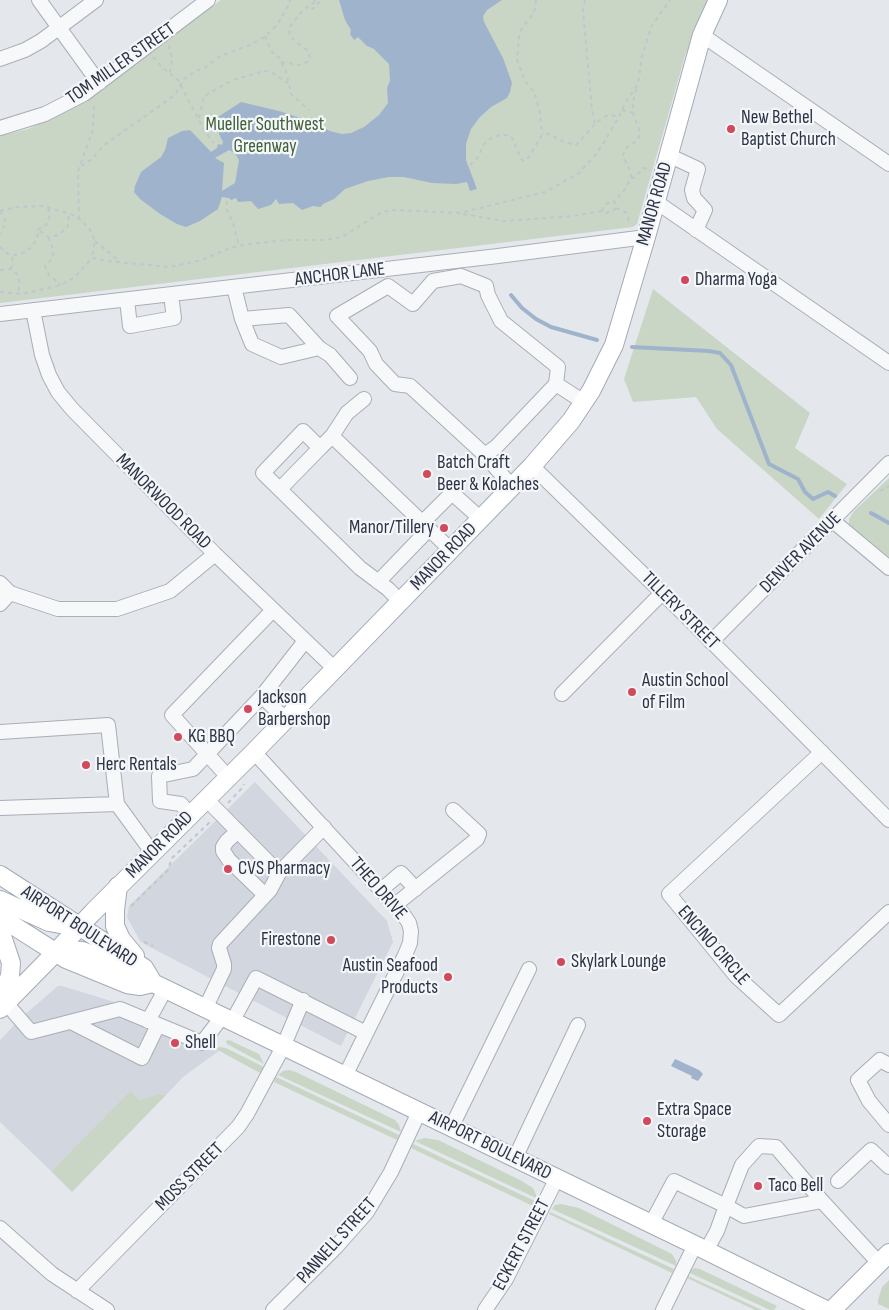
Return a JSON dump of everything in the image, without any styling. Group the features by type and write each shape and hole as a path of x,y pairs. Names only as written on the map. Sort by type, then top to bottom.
{"main road":[{"name":"MANOR ROAD","path":"2,1004 254,752 512,488 571,421 584,402 614,345 702,35 718,0"},
{"name":"AIRPORT BOULEVARD","path":"0,875 79,926 154,980 205,1009 826,1310"},
{"path":"118,886 115,910 116,926 121,938 154,980"},
{"path":"0,900 49,922 79,926"},
{"name":"AIRPORT BOULEVARD","path":"0,917 55,953 127,984 140,986 154,980"},
{"path":"0,935 11,962 10,976 2,1004"},
{"path":"832,1310 884,1258"}],"street":[{"path":"39,0 100,82"},
{"path":"0,59 25,50 60,28 96,0"},
{"name":"TOM MILLER STREET","path":"0,128 44,114 84,94 208,0"},
{"path":"702,35 889,164"},
{"path":"668,155 698,168 692,190 694,198 705,210 696,230"},
{"path":"655,201 889,363"},
{"name":"ANCHOR LANE","path":"0,314 646,237"},
{"path":"485,455 496,447 556,384 558,367 501,321 488,295 486,286 461,276 433,281 413,304 388,286 337,316 370,351 376,364 395,384 410,386 485,455 512,488"},
{"path":"234,287 242,319 252,344 281,358 319,348"},
{"path":"127,300 130,326 174,318 171,295"},
{"name":"MANORWOOD ROAD","path":"33,310 42,355 49,375 58,392 72,409 215,554 335,669"},
{"path":"242,319 289,315 319,348 330,355 350,378"},
{"path":"556,384 584,402"},
{"path":"285,494 320,448 332,436 347,413 364,399"},
{"path":"320,448 303,431 263,473 360,568 388,589 400,601"},
{"path":"332,436 451,550"},
{"name":"DENVER AVENUE","path":"711,642 889,463"},
{"name":"TILLERY STREET","path":"532,466 889,820"},
{"path":"378,582 426,526 452,492 481,519"},
{"path":"833,521 889,568"},
{"path":"0,582 10,593 58,609 117,609 170,591 215,554"},
{"path":"0,604 10,593"},
{"path":"562,694 662,593"},
{"path":"228,777 172,715 273,610"},
{"path":"190,815 181,804 160,801 159,776 194,769 262,696 305,641"},
{"path":"262,696 285,719"},
{"path":"0,732 108,725 117,804 152,852"},
{"name":"THEO DRIVE","path":"254,752 395,905 409,923 411,931 410,943 344,1076"},
{"name":"ENCINO CIRCLE","path":"822,752 670,894 736,976 779,1015 889,912"},
{"path":"206,799 278,872"},
{"path":"0,808 117,804"},
{"path":"395,905 477,839 479,834 453,810"},
{"path":"205,1009 224,969 218,948 220,944 270,890 278,872 324,827"},
{"path":"238,831 226,841 223,847 224,851 229,860 265,895"},
{"path":"381,890 401,873 416,889"},
{"path":"451,1128 529,969"},
{"path":"2,1004 31,1032 120,1009 202,1043 227,1020 256,978 366,1033"},
{"path":"71,1022 142,1058 153,1023 154,980"},
{"name":"MOSS STREET","path":"76,1291 238,1127 248,1114 283,1047 303,1000"},
{"path":"515,1158 578,1026"},
{"path":"889,1065 880,1060 858,1080 869,1102 889,1125"},
{"path":"889,1072 882,1071 875,1074 868,1080 867,1086 879,1105 889,1115"},
{"name":"PANNELL STREET","path":"273,1310 336,1247 367,1212 391,1172 419,1112"},
{"path":"662,1310 701,1248 717,1231 742,1165 759,1146 776,1148 822,1201 884,1258"},
{"path":"838,1181 871,1150 889,1167"},
{"name":"ECKERT STREET","path":"485,1310 506,1279 557,1178"},
{"path":"651,1224 674,1181 744,1216 822,1201"},
{"path":"0,1228 33,1259 76,1291 106,1310"}],"path":[{"path":"80,166 92,159 104,146 175,95 184,79 206,67 220,56 250,45 266,36 277,25 288,8 290,0"},
{"path":"315,1 313,9 322,0"},
{"path":"536,0 535,9 521,30 517,60 525,81 534,92 544,135"},
{"path":"585,0 583,11 595,124"},
{"path":"602,211 606,204 614,202 626,188 631,178 631,172 623,156 625,149 638,140 640,132 633,113 633,101 642,57 651,27 670,0"},
{"path":"282,62 299,65 307,62 310,58 308,52 294,40 289,28 303,10 315,1"},
{"path":"266,36 271,51 282,62 286,71 291,94 309,110"},
{"path":"169,45 172,60 170,71 172,75"},
{"path":"153,57 180,84 204,130 214,143"},
{"path":"199,118 204,97 233,80 271,72 288,83"},
{"path":"460,213 545,192 579,173 598,152 638,84"},
{"path":"79,219 78,171 92,130 94,100"},
{"path":"622,110 633,113"},
{"path":"470,165 478,156 484,144 491,138 500,135 512,138 521,159 524,160 528,158 544,135 549,134 564,142 576,145 595,124 606,116 612,114 619,116"},
{"path":"631,178 644,168 650,169"},
{"path":"227,202 226,208 233,223 239,246"},
{"path":"614,202 616,208 628,213 629,221 632,222"},
{"path":"0,234 5,225 5,220 0,211 29,206 48,207 68,213 79,219 90,230 95,241 119,261"},
{"path":"37,229 43,228 47,224 50,215 48,207"},
{"path":"92,258 169,267 202,260 239,246 285,240 324,240 342,237 377,215 395,210 460,213 504,222 557,218 602,211 607,213 616,208"},
{"path":"48,237 59,234 67,227 69,223 68,213"},
{"path":"37,229 48,237 52,246 51,260 45,266 49,275 61,285"},
{"path":"0,247 8,254 14,255 27,252 32,248 38,235 37,229"},
{"path":"0,292 17,294 61,285 75,277 92,258 95,241"},
{"path":"11,268 14,255"},
{"path":"0,270 11,268"},
{"path":"11,268 20,279 17,294"},
{"path":"880,492 889,486"},
{"path":"128,912 133,903 168,870 172,858 211,821"},
{"path":"139,937 148,945 153,946"}],"shaded area":[{"path":"255,782 387,921 393,942 341,1046 148,946 140,941 127,917 129,906"},
{"path":"58,986 111,1001 220,1050 183,1077 166,1095 157,1094 140,1100 130,1091 51,1171 0,1122 0,1040 23,1016"}],"green space":[{"name":"Mueller Southwest Greenway","path":"221,0 710,0 685,56 637,224 633,227 0,303 0,136 28,129 71,109"},
{"path":"653,289 810,413 795,448 847,484 819,519 717,429 696,397 633,402 624,379"},
{"path":"889,478 889,560 853,531 849,524 849,519 854,511"},
{"path":"229,1040 259,1054 264,1064 227,1044 226,1041"},
{"path":"219,1047 226,1048 264,1067 260,1073 216,1049"},
{"path":"289,1070 395,1120 401,1132 278,1075 283,1071"},
{"path":"276,1077 399,1135 397,1140 274,1082"},
{"path":"130,1091 140,1100 157,1094 166,1095 72,1192 51,1171"},
{"path":"424,1138 438,1140 520,1180 533,1188 538,1199 415,1141"},
{"path":"413,1144 537,1202 535,1207 411,1148"},
{"path":"561,1204 579,1208 672,1254 676,1261 676,1266 552,1209 555,1205"},
{"path":"550,1212 674,1269 672,1273 549,1214"},
{"path":"695,1268 777,1306 774,1310 770,1310 690,1273"},
{"path":"688,1276 762,1310 755,1310 687,1278"},
{"path":"889,1280 889,1309 878,1304 878,1300 882,1287"}],"water":[{"path":"339,0 502,0 487,10 483,16 484,22 503,58 512,83 507,98 491,107 480,117 471,129 466,144 466,160 477,189 470,191 467,182 456,184 432,183 404,177 389,177 368,181 345,189 321,207 313,206 302,210 293,203 279,204 276,199 271,205 258,209 251,201 238,202 236,198 231,200 222,197 218,209 200,221 186,227 160,214 134,192 141,172 161,157 168,138 182,131 190,130 211,152 217,148 218,144 222,145 218,117 241,102 279,111 342,134 351,133 364,127 379,115 388,103 389,64 358,37 354,40","holes":["229,150 235,153 239,160 235,183 222,191 224,163 215,158"]},
{"path":"675,1059 699,1070 703,1074 698,1081 671,1066"}],"waterway":[{"path":"511,295 522,308 536,319 551,327 597,340"},
{"path":"632,347 720,353 731,365 769,464 798,479 805,492 813,499 828,492 835,496"},
{"path":"871,513 889,523"}],"place":[{"name":"New Bethel Baptist Church","path":"731,129"},
{"name":"Dharma Yoga","path":"685,280"},
{"name":"Batch Craft Beer & Kolaches","path":"427,474"},
{"name":"Manor/Tillery","path":"444,528"},
{"name":"Austin School of Film","path":"632,692"},
{"name":"Jackson Barbershop","path":"248,709"},
{"name":"KG BBQ","path":"178,737"},
{"name":"Herc Rentals","path":"86,765"},
{"name":"CVS Pharmacy","path":"228,869"},
{"name":"Firestone","path":"331,940"},
{"name":"Skylark Lounge","path":"561,962"},
{"name":"Austin Seafood Products","path":"448,977"},
{"name":"Shell","path":"175,1043"},
{"name":"Extra Space Storage","path":"647,1121"},
{"name":"Taco Bell","path":"758,1186"}]}
